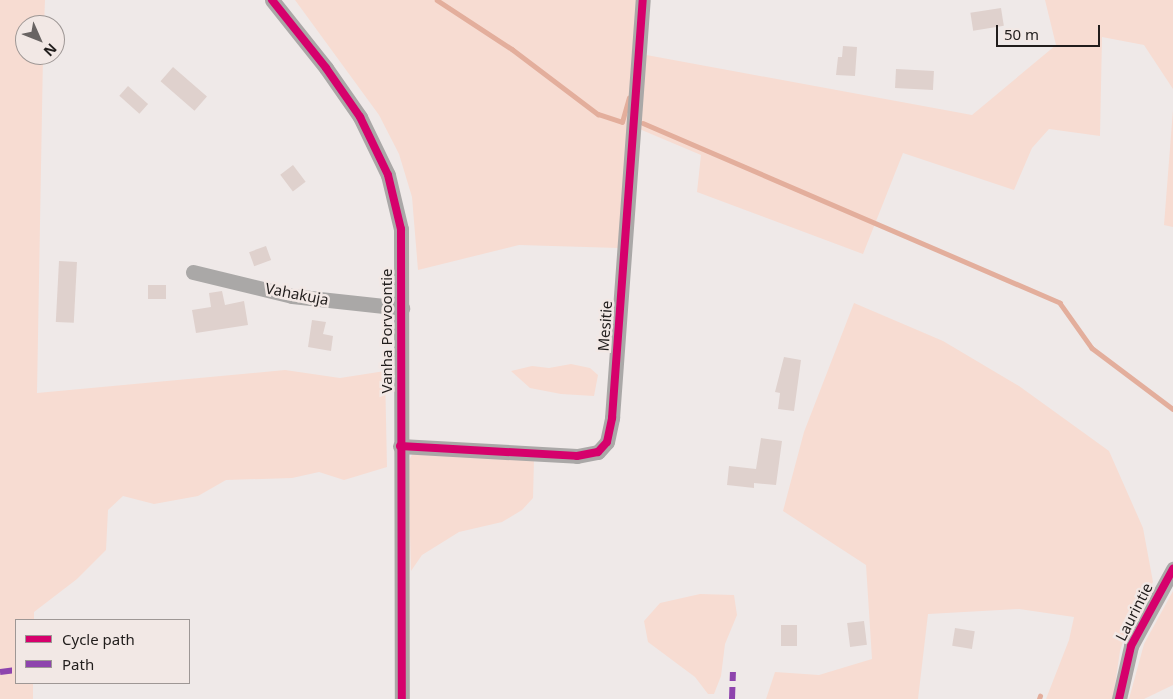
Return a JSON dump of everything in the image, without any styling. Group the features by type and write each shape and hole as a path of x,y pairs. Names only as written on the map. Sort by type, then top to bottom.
{"street":[{"name":"Vanha Porvoontie","path":"272,0 326,68 360,117 388,176 401,229 402,699"},
{"name":"Mesitie","path":"400,446 577,456 598,452 607,442 612,418 643,0"},
{"name":"Vahakuja","path":"193,272 292,296 402,308"},
{"name":"Laurintie","path":"1119,699 1131,646 1173,569"}],"shaded area":[{"path":"0,0 45,0 44,15 15,15 15,65 43,65 37,393 285,370 340,378 385,371 387,467 344,480 319,472 292,478 226,480 198,496 154,504 123,496 108,510 106,550 77,579 34,612 34,619 15,619 15,684 33,684 33,699 0,699"},
{"path":"295,0 636,0 619,248 519,245 418,270 412,197 399,154 379,115"},
{"path":"1045,0 1173,0 1173,89 1144,45 1102,37 1100,136 1049,129 1032,148 1014,190 903,153 863,254 697,192 701,155 637,128 641,54 972,115 1056,45"},
{"path":"1173,110 1173,227 1164,225"},
{"path":"854,303 943,341 1019,386 1109,451 1143,528 1153,582 1130,621 1120,651 1113,699 1046,699 1069,640 1074,617 1019,609 928,614 918,699 766,699 775,672 819,675 872,659 866,565 783,511 804,432"},
{"path":"571,364 590,368 598,375 594,396 561,394 530,388 511,371 532,366 549,368"},
{"path":"414,451 534,459 533,498 522,510 502,522 459,532 422,555 411,571 408,462"},
{"path":"1173,591 1173,685 1144,699 1129,699 1144,644"},
{"path":"700,594 734,595 737,615 725,644 721,676 714,694 708,694 695,677 648,642 644,621 660,603"}],"building":[{"path":"1001,8 1004,26 973,31 970,13"},
{"path":"843,46 857,47 855,76 836,75 838,57 842,57"},
{"path":"173,67 207,97 194,111 161,81"},
{"path":"896,69 934,71 933,90 895,88"},
{"path":"128,86 148,104 139,114 119,96"},
{"path":"293,165 306,182 293,191 280,175"},
{"path":"266,246 271,260 254,266 249,252"},
{"path":"59,261 77,262 74,323 56,322"},
{"path":"148,285 166,285 166,299 148,299"},
{"path":"222,291 225,305 244,301 248,325 196,333 192,310 211,307 209,293"},
{"path":"312,320 326,322 323,334 333,336 331,351 308,347"},
{"path":"784,357 801,360 794,411 778,409 780,393 775,392"},
{"path":"761,438 782,441 776,485 754,483 754,488 727,485 729,466 756,469"},
{"path":"864,621 867,645 850,647 847,623"},
{"path":"781,625 797,625 797,646 781,646"},
{"path":"955,628 975,631 972,649 952,646"}],"waterway":[{"path":"437,0 512,49 598,114 622,122 629,98"},
{"path":"643,123 1060,303 1092,348 1173,409"}],"marked path":[{"path":"0,672 15,670"},
{"path":"732,699 733,672"}],"cycle path":[{"path":"272,0 326,68 360,117 388,175 401,229 402,699"},
{"path":"400,446 577,456 598,452 607,442 612,418 643,0"},
{"path":"1119,699 1131,646 1173,569"}]}
